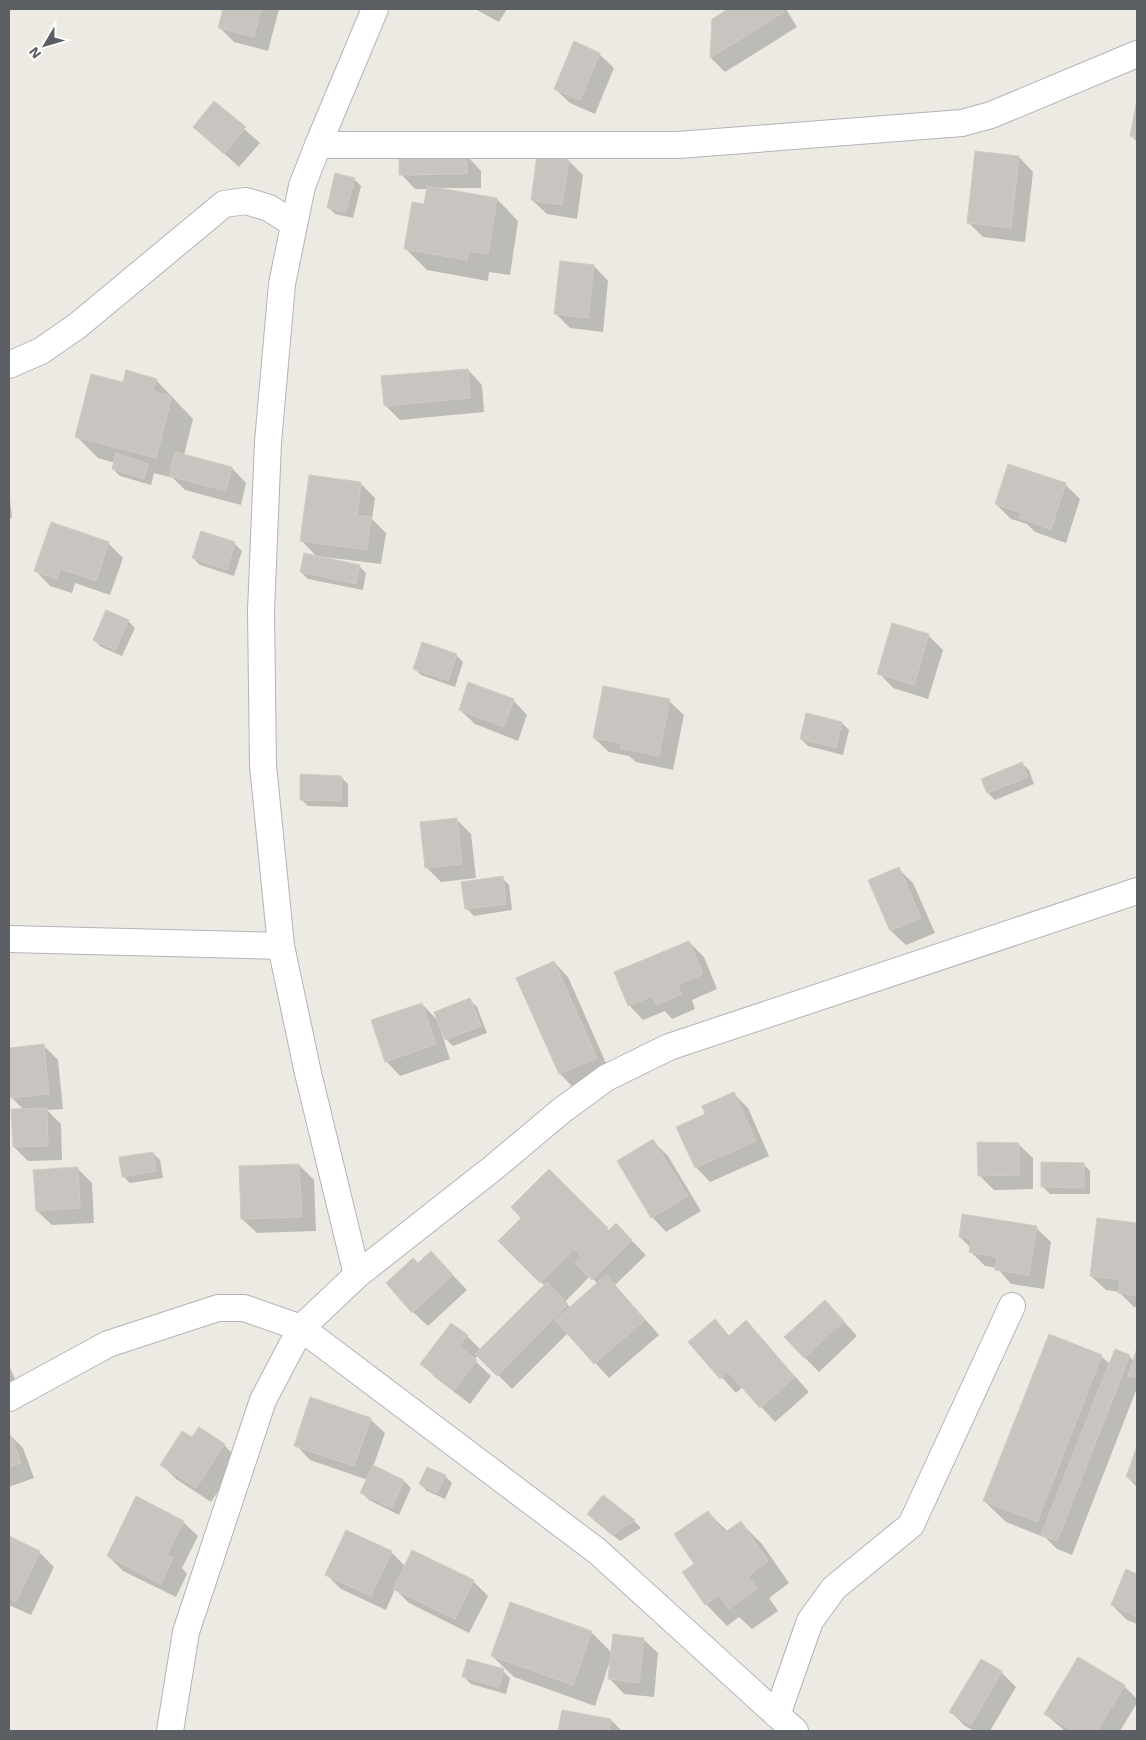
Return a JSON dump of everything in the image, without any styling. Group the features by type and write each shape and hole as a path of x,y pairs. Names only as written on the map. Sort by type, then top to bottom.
{"street":[{"path":"357,1276 308,1073 281,946 263,766 261,611 269,432 282,284 302,186 376,9"},
{"path":"318,145 678,145 962,123 991,115 1137,54"},
{"path":"9,365 41,350 77,326 224,204 246,201 269,208 294,224"},
{"path":"170,1731 186,1632 263,1400 301,1328 357,1276 493,1168 561,1111 606,1078 669,1047 1137,891"},
{"path":"9,938 281,946"},
{"path":"9,1398 108,1344 218,1308 244,1308 301,1328 597,1551 786,1723 810,1622 834,1588 910,1525 1012,1306"}],"building":[{"path":"223,9 261,9 254,37 218,28"},
{"path":"728,9 781,9 784,12 710,58 712,19"},
{"path":"574,41 600,53 580,100 554,89"},
{"path":"1137,99 1137,138 1130,136"},
{"path":"214,101 246,127 224,154 193,127"},
{"path":"975,151 1019,156 1011,228 967,223"},
{"path":"467,155 467,174 399,175 399,156"},
{"path":"537,155 569,160 562,205 531,200"},
{"path":"335,173 355,178 346,212 327,208"},
{"path":"427,186 497,198 488,254 468,251 467,260 404,249 412,202 424,204"},
{"path":"560,261 594,265 588,318 554,314"},
{"path":"468,369 470,398 384,406 381,376"},
{"path":"126,370 157,379 153,391 172,396 156,458 75,437 91,374 123,382"},
{"path":"175,452 232,467 226,491 169,476"},
{"path":"116,453 148,464 144,479 112,469"},
{"path":"1008,464 1066,483 1051,529 1019,518 1021,513 995,504"},
{"path":"309,475 361,482 357,515 371,517 367,550 300,541"},
{"path":"51,522 109,542 96,581 60,569 57,579 34,571"},
{"path":"201,531 235,542 227,570 192,558"},
{"path":"304,553 360,565 356,584 300,572"},
{"path":"106,610 129,620 115,650 93,640"},
{"path":"892,623 929,634 914,685 877,674"},
{"path":"422,642 457,654 448,681 413,669"},
{"path":"468,682 514,699 504,727 459,710"},
{"path":"603,686 670,699 659,756 620,748 621,743 593,738"},
{"path":"806,713 842,722 836,748 800,739"},
{"path":"1022,762 1028,777 987,793 981,779"},
{"path":"300,774 342,776 341,801 300,800"},
{"path":"457,818 462,864 425,868 420,822"},
{"path":"899,867 921,918 890,931 868,880"},
{"path":"503,876 506,904 465,909 461,882"},
{"path":"689,941 703,974 678,985 681,994 657,1005 652,996 628,1006 614,972"},
{"path":"554,961 597,1058 559,1074 516,978"},
{"path":"470,998 481,1026 445,1040 434,1012"},
{"path":"422,1003 436,1044 385,1062 371,1020"},
{"path":"44,1044 49,1094 10,1098 9,1048"},
{"path":"734,1092 756,1141 695,1168 676,1127 705,1114 702,1106"},
{"path":"47,1108 48,1146 13,1147 11,1109"},
{"path":"653,1139 688,1196 651,1218 617,1161"},
{"path":"977,1142 1019,1143 1019,1175 978,1176"},
{"path":"153,1152 156,1171 122,1177 119,1157"},
{"path":"1041,1162 1084,1163 1084,1188 1041,1187"},
{"path":"299,1164 302,1217 241,1219 239,1166"},
{"path":"78,1167 80,1208 36,1211 33,1170"},
{"path":"549,1169 608,1228 580,1256 574,1249 540,1283 498,1241 521,1218 511,1207"},
{"path":"962,1214 1037,1226 1029,1275 995,1270 997,1257 969,1252 971,1239 959,1237"},
{"path":"1097,1218 1137,1223 1137,1296 1118,1293 1120,1280 1090,1276"},
{"path":"616,1223 632,1240 592,1280 575,1263"},
{"path":"431,1251 453,1275 412,1313 386,1283 413,1258 418,1263"},
{"path":"606,1275 645,1320 594,1364 555,1320"},
{"path":"547,1282 568,1304 497,1376 475,1354"},
{"path":"825,1300 844,1321 804,1358 784,1337"},
{"path":"715,1319 729,1336 746,1320 795,1377 760,1408 728,1372 720,1379 688,1342"},
{"path":"451,1323 468,1335 459,1346 477,1360 454,1390 420,1364"},
{"path":"1049,1334 1102,1355 1037,1522 983,1501"},
{"path":"1137,1348 1137,1378 1128,1376"},
{"path":"1115,1349 1130,1355 1057,1541 1041,1535"},
{"path":"310,1397 371,1418 354,1466 294,1446"},
{"path":"199,1427 225,1444 196,1488 160,1465 182,1431 192,1437"},
{"path":"9,1432 21,1463 9,1467"},
{"path":"1137,1446 1137,1482 1126,1477"},
{"path":"373,1465 404,1480 392,1508 360,1493"},
{"path":"427,1467 446,1475 437,1493 419,1484"},
{"path":"603,1495 635,1520 612,1535 587,1514"},
{"path":"136,1496 184,1521 167,1555 173,1558 161,1584 107,1556"},
{"path":"708,1511 724,1533 741,1521 768,1561 748,1576 757,1589 729,1609 719,1595 705,1605 682,1572 694,1564 674,1534"},
{"path":"346,1530 392,1551 371,1596 325,1575"},
{"path":"9,1536 40,1551 16,1602 9,1598"},
{"path":"412,1550 474,1580 455,1619 393,1589"},
{"path":"1126,1569 1137,1574 1137,1617 1111,1605"},
{"path":"510,1602 592,1631 573,1685 491,1656"},
{"path":"613,1634 644,1638 639,1683 608,1679"},
{"path":"1078,1657 1125,1685 1097,1731 1073,1731 1044,1714"},
{"path":"467,1659 504,1669 499,1687 462,1677"},
{"path":"981,1659 1002,1671 971,1725 949,1712"},
{"path":"562,1710 611,1719 609,1731 558,1731"}]}
